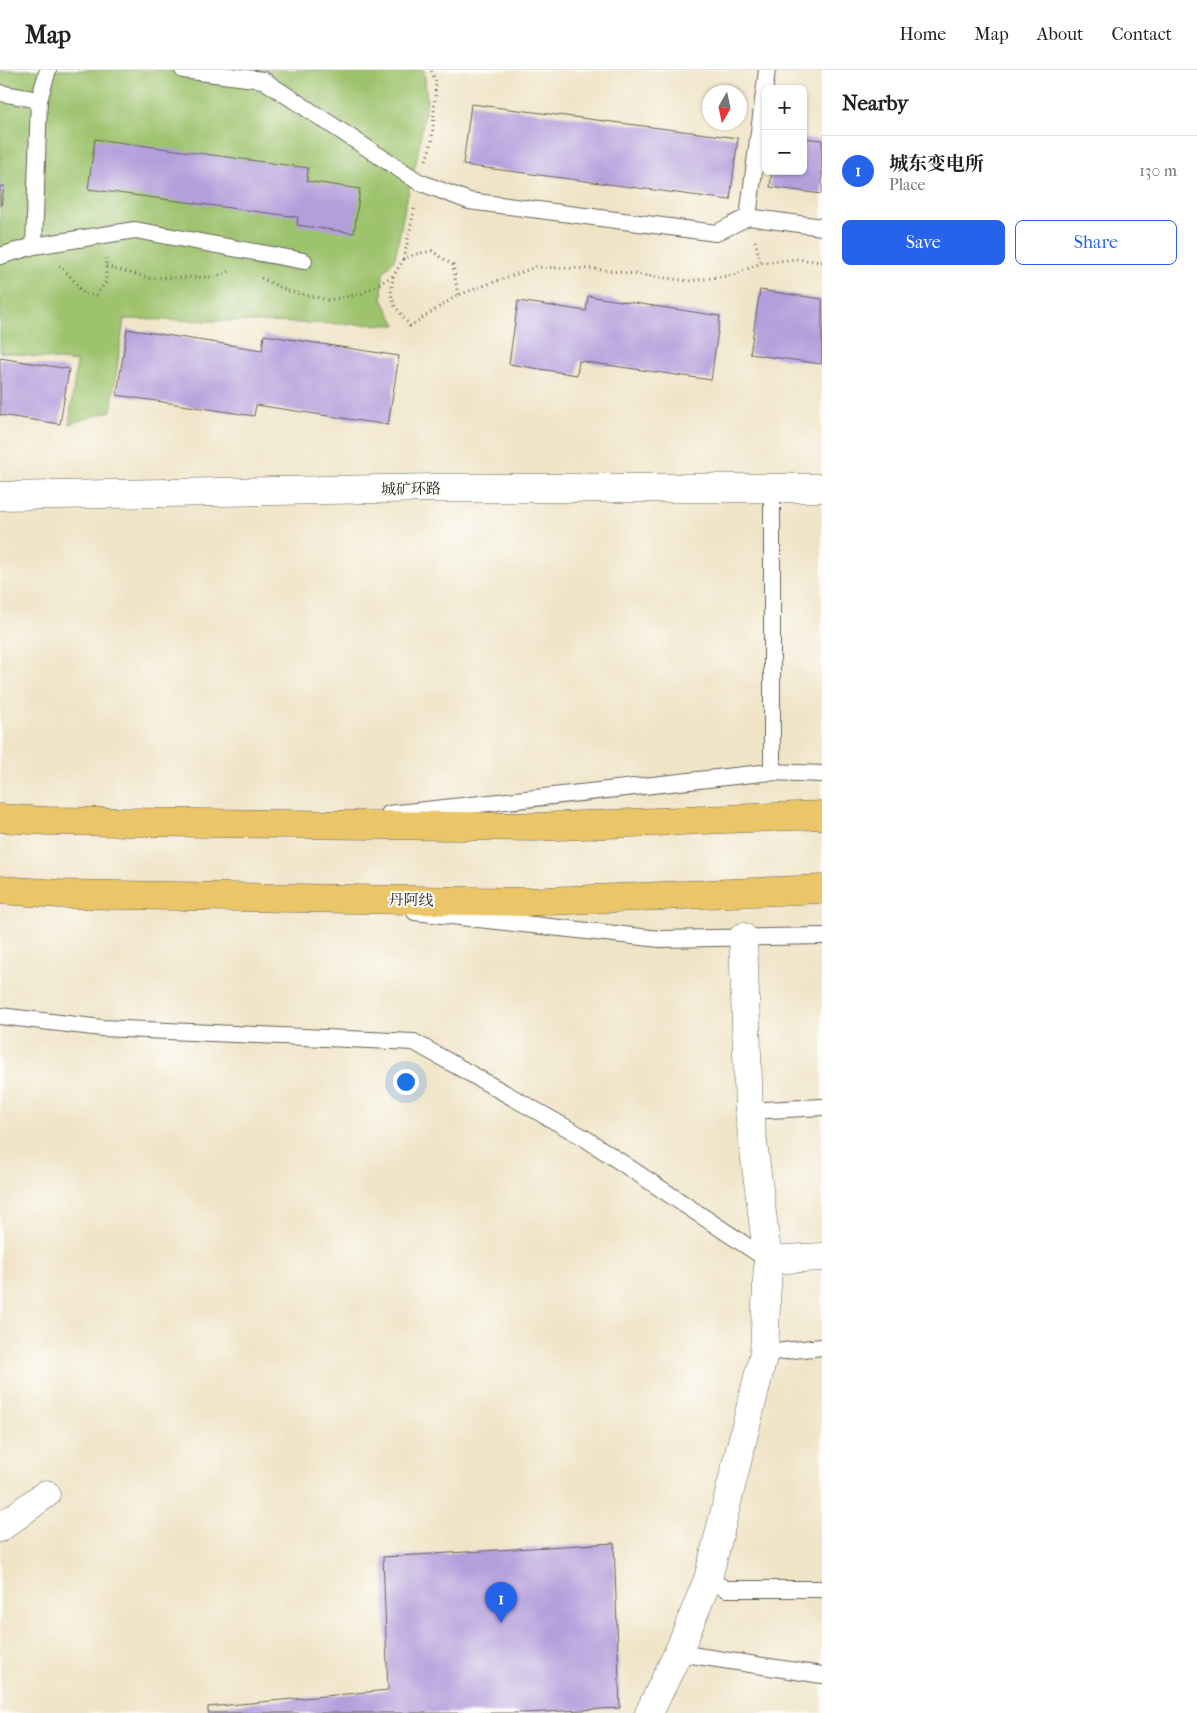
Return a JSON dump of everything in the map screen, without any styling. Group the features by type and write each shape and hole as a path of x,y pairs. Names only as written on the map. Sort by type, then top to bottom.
{"highway":[{"path":"0,818 47,821 535,827 822,815"},
{"name":"丹阿线","path":"0,890 60,894 524,902 822,889"}],"street":[{"name":"城矿环路","path":"0,496 436,488 822,488"},
{"path":"649,1713 678,1653 708,1579 764,1353 768,1260 749,1111 742,937"},
{"path":"768,1260 822,1257"},
{"path":"0,1528 46,1494"}],"lane":[{"path":"34,246 39,100 48,70"},
{"path":"183,70 263,80 420,182 469,200 716,234 748,217 822,226"},
{"path":"748,217 767,70"},
{"path":"0,93 39,100"},
{"path":"0,256 34,246 135,230 304,261"},
{"path":"772,488 772,772"},
{"path":"300,824 772,772 822,774"},
{"path":"286,898 660,938 822,936"},
{"path":"0,1016 102,1028 414,1042 583,1136 768,1260"},
{"path":"749,1111 822,1107"},
{"path":"764,1353 822,1347"},
{"path":"708,1579 726,1589 822,1588"},
{"path":"678,1653 822,1675"}],"path":[{"path":"51,263 65,269 73,282 85,295 96,295 106,282 106,234"},
{"path":"392,276 391,294 395,306 410,326 458,295 536,267 596,270 688,281 734,275 761,263 796,259 822,262"}],"green space":[{"path":"0,70 424,70 427,100 417,158 395,258 383,273 382,299 396,325 124,319 111,411 69,424 77,362 0,352"}],"building":[{"path":"471,104 738,138 730,200 463,165"},
{"path":"807,138 822,140 822,194 770,187 772,175 807,175"},
{"path":"95,139 308,168 307,181 360,189 354,233 297,225 298,217 88,189"},
{"path":"0,186 4,186 1,206 0,206"},
{"path":"760,290 822,299 822,364 750,354"},
{"path":"588,296 720,316 711,380 579,361 577,375 509,364 518,301 586,311"},
{"path":"127,329 262,350 264,335 399,356 388,425 256,405 254,416 117,395"},
{"path":"0,358 69,369 60,424 0,415"},
{"path":"614,1543 620,1708 526,1713 208,1713 208,1707 388,1690 383,1557"}],"place":[{"name":"城东变电所","path":"501,1623"}]}
